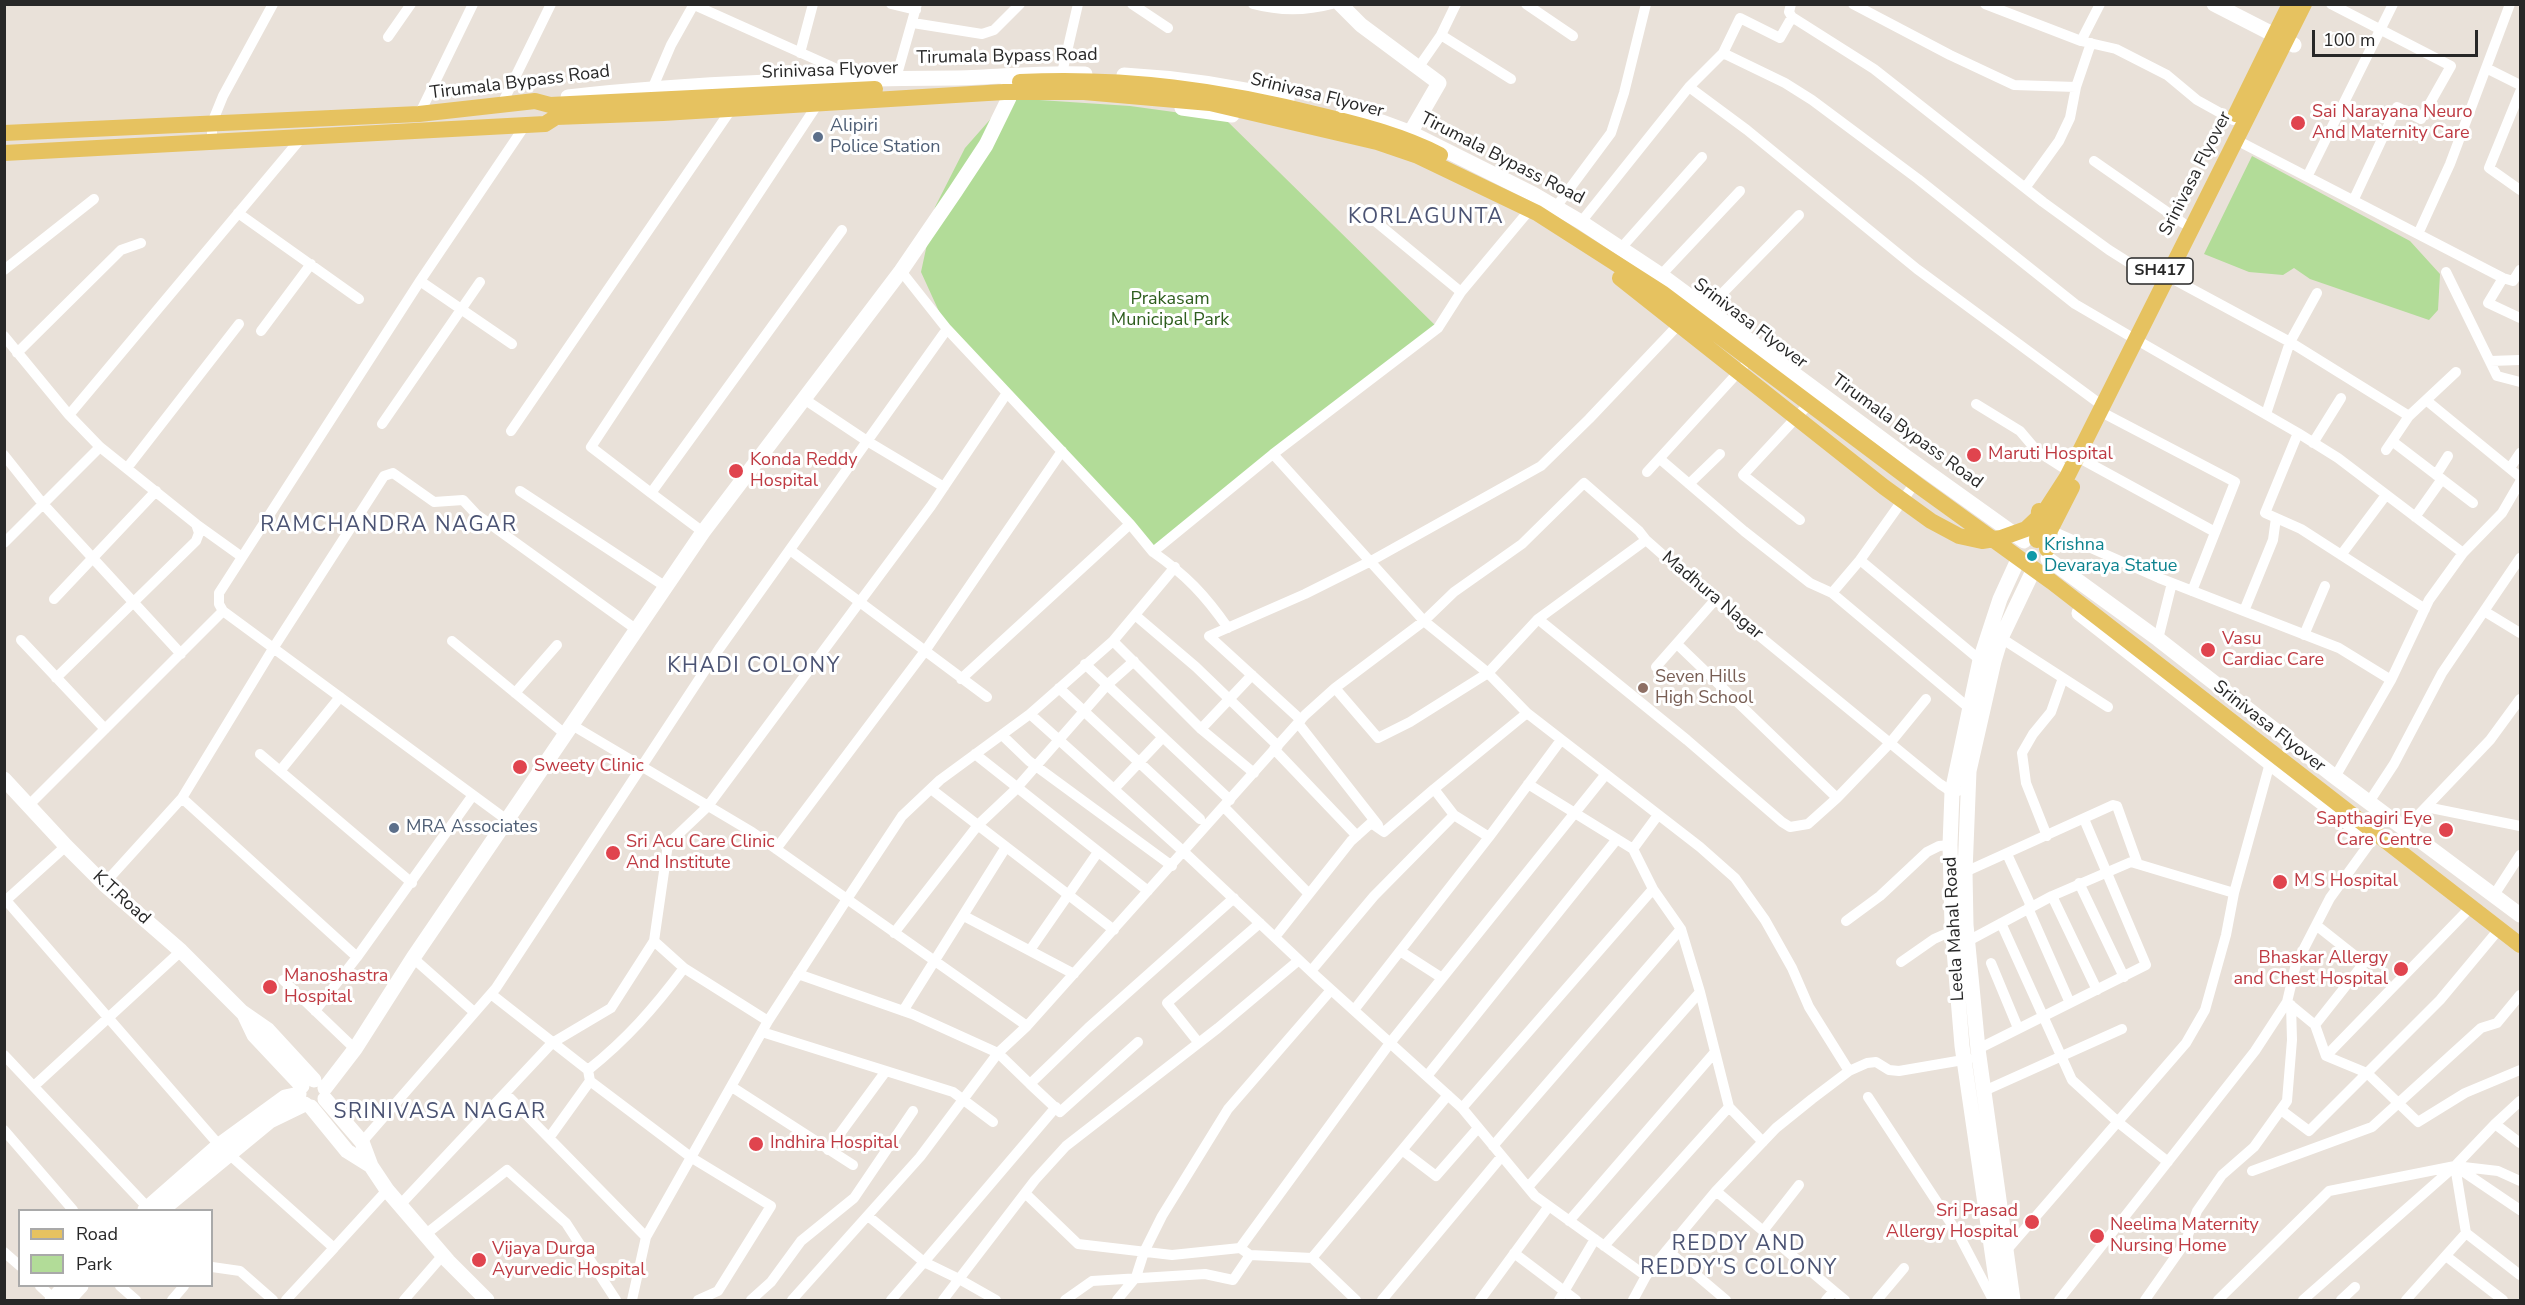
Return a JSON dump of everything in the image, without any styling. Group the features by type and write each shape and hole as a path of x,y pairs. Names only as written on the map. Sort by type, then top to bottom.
{"main road":[{"name":"SH417","path":"2041,544 2107,415 2155,279 2290,4"},
{"name":"Srinivasa Flyover","path":"1503,196 1506,208 1576,249 1635,288 1812,431 1931,521 1959,536 1982,541 2001,538 2026,528 2045,511 2067,477 2304,4"},
{"name":"SH417","path":"2041,544 2039,512 2062,466 2096,401 2175,280 2315,4"},
{"name":"Srinivasa Flyover","path":"546,112 711,95 1051,81 1154,84 1257,99 1384,132 1421,145 1540,204 1579,227 1694,305 2139,635 2520,932"},
{"name":"Srinivasa Flyover","path":"546,112 663,113 1004,92 1084,92 1210,104 1377,142 1418,156 1537,213 1671,299 1919,486 2052,582 2520,945"},
{"name":"Tirumala Bypass Road","path":"4,153 303,136 416,122 501,106 546,112"},
{"name":"Tirumala Bypass Road","path":"4,133 212,123 526,124 546,112"},
{"path":"2041,544 2044,568 2034,573 2020,570 2015,561 2018,546 2041,544"}],"street":[{"path":"213,141 212,123 223,96 273,4"},
{"path":"388,37 411,4"},
{"path":"416,122 473,4"},
{"path":"501,106 550,4"},
{"path":"800,52 813,4"},
{"path":"891,4 916,7 896,78"},
{"path":"912,23 987,33 1020,4"},
{"path":"1062,73 1078,4"},
{"path":"1132,4 1168,28"},
{"path":"1253,4 1273,10 1315,9 1332,4"},
{"path":"1340,4 1360,25 1438,83 1409,132 1398,156"},
{"path":"1418,68 1441,35 1456,4"},
{"path":"1526,4 1573,36"},
{"path":"1556,207 1611,133 1624,93 1646,4"},
{"path":"1791,4 1789,12 1792,16 1874,69 2025,188 2109,250 2155,279"},
{"path":"1853,4 1950,55 2014,85 2076,87"},
{"path":"1985,4 2086,42 2116,49 2167,75 2197,100 2233,120"},
{"path":"2025,188 2059,141 2070,118 2086,42 2100,4"},
{"path":"2214,4 2294,45"},
{"path":"2331,4 2451,66 2421,119 2397,106 2354,199"},
{"path":"2308,175 2393,4"},
{"path":"2418,234 2450,164 2488,69 2510,4"},
{"path":"653,87 671,45 693,5 837,69 850,78 857,79"},
{"path":"1581,222 1689,87 1723,53 1740,18 1780,38 1792,16"},
{"path":"1441,35 1511,79"},
{"path":"1723,53 1785,83 1812,100 1917,179 2075,304 2298,433 2463,553"},
{"path":"2488,69 2520,85"},
{"name":"Tirumala Bypass Road","path":"546,112 653,87 857,79 1008,77 1062,73 1160,77 1238,88 1382,122 1409,132 1556,207 1622,247 1905,456 2041,544 2335,777 2520,915"},
{"path":"152,1209 285,1096 312,1094 355,1049 413,958 703,532 901,271 986,145 1009,98 1008,77"},
{"path":"1689,87 1747,130 1917,269 2096,401"},
{"name":"Tirumala Bypass Road","path":"546,112 728,114 1009,98 1104,99 1226,114 1379,149 1446,174 1527,213 1599,256 1686,317 1912,487 2015,561"},
{"path":"2519,98 2489,168 2520,190"},
{"path":"703,532 591,447 815,108"},
{"path":"511,431 728,114"},
{"path":"507,820 274,647 223,612 219,604 219,593 420,281 526,124"},
{"path":"69,415 303,136"},
{"path":"2244,144 2512,281"},
{"path":"1622,247 1702,157"},
{"path":"2094,161 2183,223"},
{"path":"1661,275 1740,191"},
{"path":"4,270 94,199"},
{"path":"1359,208 1461,292"},
{"path":"238,213 359,299"},
{"path":"1153,552 1274,454 1438,328 1461,292 1527,213"},
{"path":"1707,309 1799,214"},
{"path":"651,493 842,230"},
{"path":"16,352 121,250 141,243"},
{"path":"261,331 311,264"},
{"path":"2520,270 2512,281 2488,303 2520,318"},
{"path":"901,271 947,329 1130,524 1153,552 1175,567 1206,596 1228,628"},
{"path":"2446,272 2497,376 2520,382"},
{"path":"2175,280 2290,342 2409,416"},
{"path":"420,281 512,344"},
{"path":"382,424 480,282"},
{"path":"2266,414 2290,342 2317,293"},
{"path":"1384,832 1300,722 1209,636 1305,594 1371,561 1541,466 1589,420 1686,317"},
{"path":"127,468 239,324"},
{"path":"362,1142 491,994 641,766 789,550 947,329"},
{"path":"4,336 69,415 100,447 196,524 242,557"},
{"path":"2490,361 2520,360"},
{"path":"1647,472 1747,362"},
{"path":"2456,372 2409,416 2389,446 2439,477 2473,503"},
{"path":"400,1205 552,1043 611,1008 654,941 668,844 708,806 944,487 1007,393"},
{"path":"2313,443 2341,398"},
{"path":"804,399 867,441 944,487"},
{"path":"2427,400 2520,477"},
{"path":"1976,404 2020,431 2037,451 2062,466"},
{"path":"1800,520 1743,476 1806,406"},
{"path":"2107,415 2235,482 2192,591"},
{"path":"2298,433 2265,513 2301,529 2425,609"},
{"path":"4,543 100,447"},
{"path":"776,849 926,651 1062,451"},
{"path":"2510,468 2520,453"},
{"path":"1274,454 1424,621 1488,673 1527,713 1717,861 1740,884 1765,920 1792,968 1809,1007 1849,1071"},
{"path":"1689,484 1720,454"},
{"path":"4,455 43,504 181,654"},
{"path":"2415,517 2439,477 2448,456"},
{"path":"1660,459 1744,531 1810,583 1832,593 1969,708"},
{"path":"2085,461 2215,532"},
{"path":"104,884 182,798 274,647 389,472 435,502 464,500 477,514 637,630"},
{"path":"2335,777 2391,680 2425,609 2463,553 2502,513 2520,482"},
{"path":"792,1300 920,1157 998,1053 1027,1026 1276,748 1335,688 1424,621 1454,592 1522,544 1584,483 1639,531 1646,540"},
{"path":"1832,593 1860,560 1912,487"},
{"path":"54,600 156,491"},
{"path":"520,491 666,587"},
{"path":"2342,555 2386,495"},
{"path":"2244,611 2273,540 2276,518"},
{"path":"56,678 196,540 200,533 196,524"},
{"path":"961,679 1130,524"},
{"name":"Madhura Nagar","path":"1335,688 1378,738 1410,722 1488,673 1538,619 1646,540 1715,600 1890,743 1953,789"},
{"path":"2041,544 2172,583 2339,648 2391,680"},
{"path":"789,550 987,697"},
{"path":"2369,802 2394,764 2442,673 2520,558"},
{"path":"1860,560 1980,660"},
{"name":"Leela Mahal Road","path":"2013,1300 1984,1091 1974,1055 1952,931 1950,845 1953,789 1969,708 1980,660 2015,561"},
{"path":"632,1300 646,1237 768,1021 902,816 931,789 1030,714 1113,641 1175,567"},
{"path":"2034,573 2046,587 2270,763 2520,953"},
{"name":"Leela Mahal Road","path":"1999,1300 1974,1055 1965,872 1953,789 1969,771 2001,638 2034,573"},
{"path":"2158,639 2172,583"},
{"path":"2304,635 2325,586"},
{"path":"1656,667 1715,600"},
{"path":"2484,611 2520,633"},
{"path":"29,805 223,612"},
{"path":"1135,615 1196,666 1276,748 1357,837"},
{"path":"1538,619 1790,827 1808,824 1837,798 1890,743 1926,699"},
{"path":"2001,638 2108,707"},
{"path":"21,640 105,729"},
{"path":"452,641 515,693 569,729 641,766 776,849 1027,1026"},
{"path":"1113,641 1201,729 1254,773"},
{"path":"1677,644 1837,798"},
{"path":"515,693 557,645"},
{"path":"894,933 978,825 1017,788 1107,685 1134,661"},
{"path":"1085,664 1163,737 1227,803 1309,894"},
{"path":"1201,729 1252,675"},
{"path":"2047,836 2026,783 2022,753 2033,734 2051,712 2063,678"},
{"path":"1059,688 1200,819"},
{"path":"280,771 340,697"},
{"path":"2406,828 2490,740 2520,699"},
{"path":"1384,832 1527,713"},
{"path":"1030,714 1184,852 1462,1108 1528,1187 1549,1206 1646,1276"},
{"path":"1002,735 1035,766 1172,866"},
{"path":"1114,789 1163,737"},
{"path":"1354,1010 1489,837 1561,740"},
{"path":"260,754 412,884"},
{"path":"975,754 1148,891"},
{"path":"2006,1252 2186,1043 2205,1010 2270,763"},
{"path":"1240,1248 1390,1043 1606,774"},
{"name":"K.T.Road","path":"4,778 104,884 181,951 242,1012 268,1030 312,1094 347,1151 371,1166"},
{"path":"1528,784 1633,849 1653,889 1681,929 1700,992 1729,1107 1763,1142"},
{"path":"931,789 1114,930"},
{"path":"1434,789 1454,815 1489,837"},
{"path":"315,1011 412,884 473,795"},
{"path":"182,798 357,957"},
{"path":"1965,872 2113,805 2117,806 2137,862"},
{"path":"2426,807 2520,826"},
{"path":"1311,971 1374,896 1454,815"},
{"path":"1633,849 1658,815"},
{"path":"1633,1300 1646,1276 1716,1191 1776,1128 1849,1071 1867,1063 1876,1062 1889,1070 1899,1071 1974,1055 2018,1028 2145,966 2146,963 2084,819"},
{"path":"1275,937 1371,823 1384,832"},
{"path":"1426,1076 1617,839"},
{"path":"2145,1300 2185,1243 2197,1211 2203,1202 2222,1176 2254,1147 2287,1101 2292,1040 2289,1003 2296,964 2330,898 2372,840"},
{"path":"1846,921 1880,896 1927,852 1939,846 1950,845"},
{"path":"66,846 5,900 224,1150 334,1248"},
{"path":"903,1011 1006,847"},
{"path":"1030,950 1098,852"},
{"path":"2007,854 2070,1003"},
{"path":"2494,895 2520,855"},
{"path":"1968,940 2079,883 2130,862 2137,862 2234,893"},
{"path":"2079,883 2124,977"},
{"path":"1462,1108 1653,889"},
{"path":"2052,896 2097,990"},
{"path":"1030,1084 1088,1028 1234,898"},
{"path":"2326,1056 2466,912"},
{"path":"963,916 1074,974"},
{"path":"1198,1041 1167,1003 1260,923"},
{"path":"2001,923 2072,1080 2119,1123 2168,1161"},
{"path":"2315,1025 2364,963 2316,925"},
{"path":"1493,1146 1681,929"},
{"path":"1901,962 1934,939 1952,931"},
{"path":"2280,1110 2309,1131 2440,1000 2495,934"},
{"path":"654,941 684,968 768,1021"},
{"path":"34,1086 181,951"},
{"path":"1400,951 1442,978"},
{"path":"413,958 474,1012"},
{"path":"943,1300 1025,1193 1066,1146 1299,960"},
{"path":"1991,963 2018,1028"},
{"path":"549,1138 589,1076 661,999 684,968"},
{"path":"798,974 903,1011 998,1053 1060,1112 1138,1042"},
{"path":"283,980 355,1049"},
{"path":"1117,1300 1136,1277 1144,1252 1162,1216 1228,1109 1332,990"},
{"path":"1528,1187 1700,992"},
{"path":"491,994 692,1158 771,1206 718,1291 698,1300"},
{"path":"2252,1171 2372,1127 2481,1028 2497,1023 2520,995"},
{"path":"2289,1003 2315,1025 2326,1056 2367,1073 2418,1122 2464,1093 2520,1070"},
{"path":"2059,1300 2255,1051 2289,1003"},
{"path":"1984,1091 2122,1029"},
{"path":"762,1032 953,1092 993,1122"},
{"path":"1569,1221 1714,1052"},
{"path":"4,1055 150,1209"},
{"path":"828,1150 886,1071"},
{"path":"732,1087 853,1166"},
{"path":"505,1093 646,1237"},
{"name":"K.T.Road","path":"312,1094 362,1142 371,1166 387,1190 443,1255 487,1300"},
{"path":"1312,1258 1448,1095"},
{"path":"1868,1097 1960,1237 1993,1300"},
{"path":"2304,1300 2456,1166 2520,1101"},
{"path":"891,1300 1056,1107"},
{"path":"1562,1296 1600,1243 1729,1107"},
{"path":"751,1300 771,1282 801,1241 854,1198 913,1111"},
{"path":"2495,1124 2520,1143"},
{"path":"1402,1150 1436,1176 1478,1128"},
{"path":"4,1130 72,1209"},
{"path":"1382,1300 1502,1156"},
{"path":"2456,1166 2520,1210"},
{"path":"2456,1166 2466,1233 2520,1275"},
{"path":"2218,1300 2329,1191 2456,1166 2498,1171 2520,1181"},
{"path":"426,1234 507,1170 566,1224 616,1300"},
{"path":"1763,1231 1799,1185"},
{"path":"286,1300 387,1190"},
{"path":"1716,1191 1845,1300"},
{"path":"1025,1193 1078,1244 1172,1256 1240,1248 1250,1255 1312,1258 1356,1300"},
{"path":"1480,1300 1549,1206"},
{"path":"868,1216 924,1262 996,1300"},
{"path":"2406,1300 2466,1233"},
{"path":"1667,1250 1726,1300"},
{"path":"4,1252 18,1264"},
{"path":"1514,1253 1562,1296 1576,1300"},
{"path":"404,1300 443,1255"},
{"path":"1065,1300 1092,1281 1205,1274 1233,1280 1250,1255"},
{"path":"2446,1256 2503,1300"},
{"path":"213,1267 240,1271 273,1300"},
{"path":"1877,1300 1904,1268"},
{"path":"1073,1300 1088,1284"},
{"path":"41,1287 57,1300 79,1287"},
{"path":"121,1287 136,1300"},
{"path":"172,1300 183,1287"},
{"path":"2341,1300 2355,1287"},
{"path":"1826,1300 1834,1291"}],"green space":[{"name":"Prakasam Municipal Park","path":"1009,98 1130,106 1225,119 1438,328 1153,552 947,329 921,272 935,207 965,148"},
{"path":"2252,156 2410,241 2440,274 2438,310 2429,320 2310,279 2294,268 2283,275 2249,272 2204,254"}],"place":[{"name":"Sai Narayana Neuro And Maternity Care","path":"2298,123"},
{"name":"Alipiri Police Station","path":"818,137"},
{"name":"Maruti Hospital","path":"1974,455"},
{"name":"Konda Reddy Hospital","path":"736,471"},
{"name":"Krishna Devaraya Statue","path":"2032,556"},
{"name":"Vasu Cardiac Care","path":"2208,650"},
{"name":"Seven Hills High School","path":"1643,688"},
{"name":"Sweety Clinic","path":"520,767"},
{"name":"MRA Associates","path":"394,828"},
{"name":"Sapthagiri Eye Care Centre","path":"2446,830"},
{"name":"Sri Acu Care Clinic And Institute","path":"613,853"},
{"name":"M S Hospital","path":"2280,882"},
{"name":"Bhaskar Allergy and Chest Hospital","path":"2401,969"},
{"name":"Manoshastra Hospital","path":"270,987"},
{"name":"Indhira Hospital","path":"756,1144"},
{"name":"Sri Prasad Allergy Hospital","path":"2032,1222"},
{"name":"Neelima Maternity Nursing Home","path":"2097,1236"},
{"name":"Vijaya Durga Ayurvedic Hospital","path":"479,1260"}],"district":[{"name":"KORLAGUNTA","path":"1426,218"},
{"name":"RAMCHANDRA NAGAR","path":"389,526"},
{"name":"KHADI COLONY","path":"754,667"},
{"name":"SRINIVASA NAGAR","path":"440,1113"},
{"name":"REDDY AND REDDY'S COLONY","path":"1739,1257"}]}
